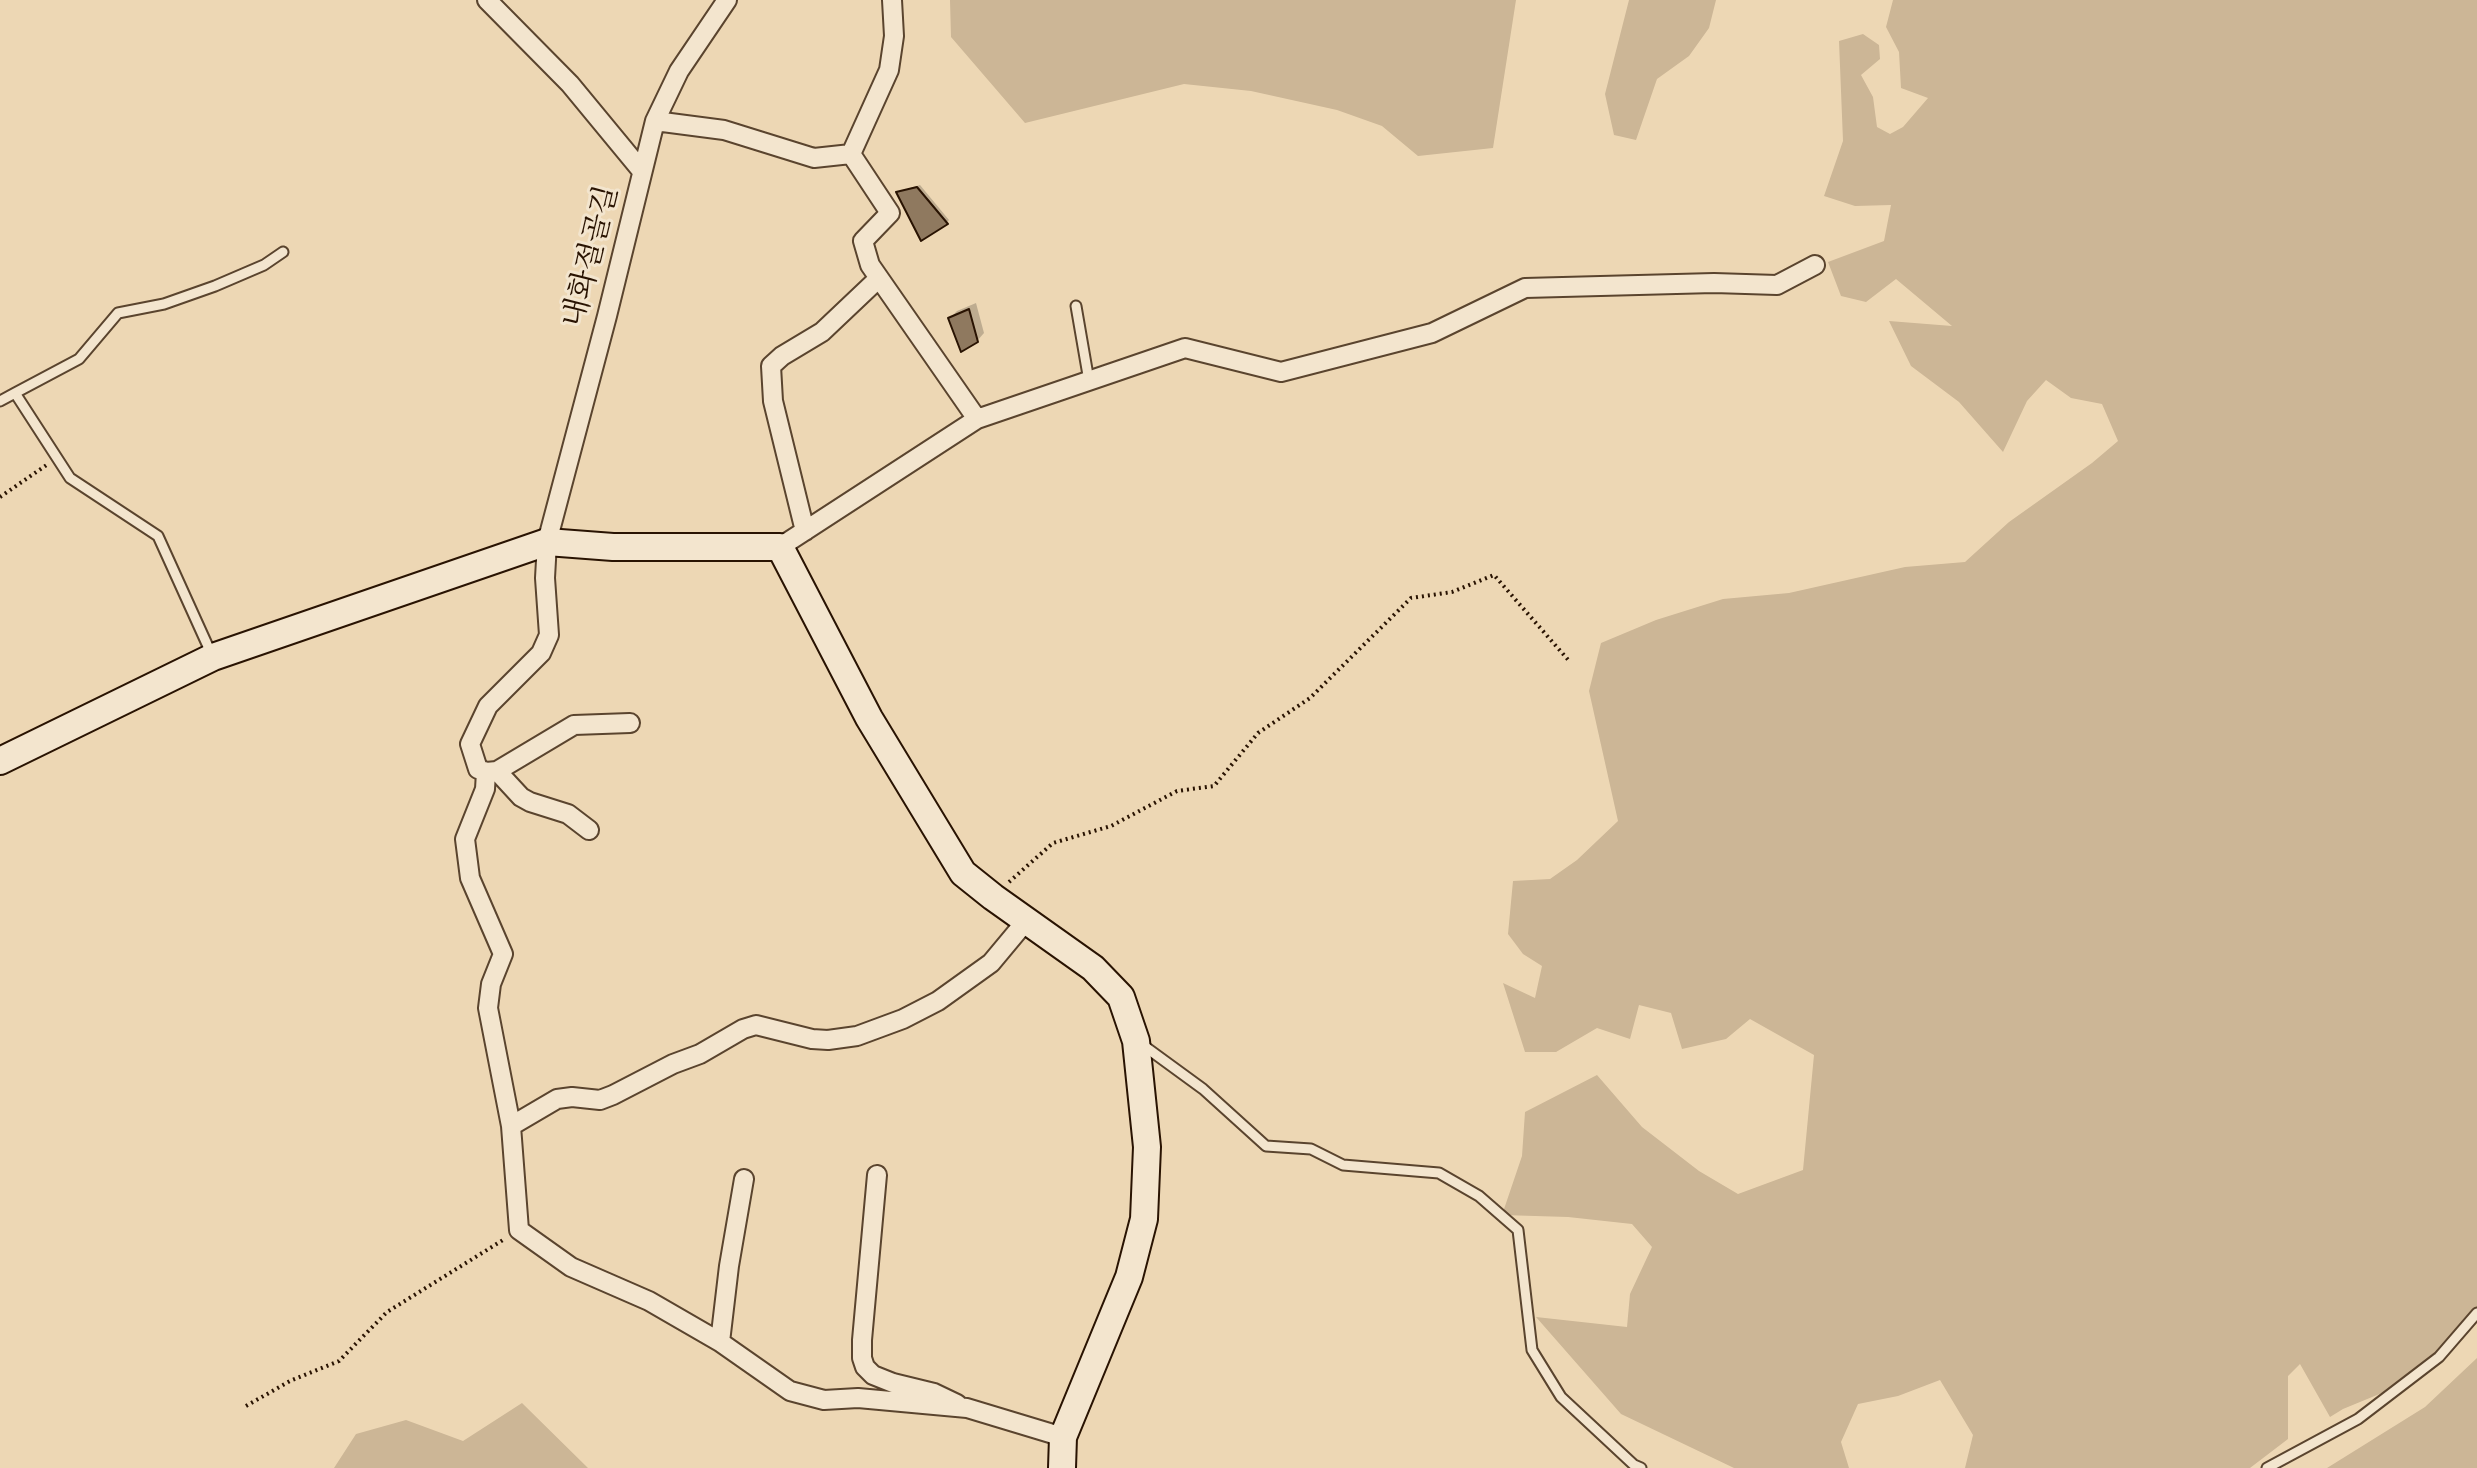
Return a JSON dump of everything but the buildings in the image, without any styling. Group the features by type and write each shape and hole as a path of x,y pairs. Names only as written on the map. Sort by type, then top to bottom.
{"street":[{"path":"487,0 570,84 641,170"},
{"name":"내화절골길","path":"492,772 478,769 470,744 488,706 541,653 549,635 545,578 547,542 655,121 679,71 727,0"},
{"path":"851,154 889,70 894,36 892,0"},
{"path":"655,121 724,130 814,158 851,154"},
{"path":"851,154 890,213 863,241 870,265 977,419"},
{"path":"0,761 213,657 547,542 613,547 780,547 977,419 1185,348 1281,372 1432,333 1525,288 1714,283 1777,285 1815,265"},
{"path":"805,531 773,401 769,378 771,366 822,332 879,278"},
{"path":"780,547 877,731 963,873 1093,968 1121,997 1136,1041 1147,1147 1144,1219 1129,1277 1063,1437 1062,1468"},
{"path":"630,723 574,725 492,772 465,839 470,878 503,954 491,984 488,1008 511,1126 519,1230 571,1267 649,1301 720,1342 790,1391 824,1400 881,1400 967,1408"},
{"path":"492,772 521,797 568,814 589,830"},
{"path":"511,1126 557,1099 600,1100 613,1095 756,1025 828,1040 857,1036 903,1019 938,1001 991,963 1026,921"},
{"path":"877,1175 862,1340 865,1367 873,1375 893,1383 934,1393 967,1408 1063,1437"},
{"path":"720,1342 744,1179"}],"lane":[{"path":"0,401 79,359 118,313 164,304 215,286 264,265 283,252"},
{"path":"1076,306 1089,381"},
{"path":"15,393 70,478 158,536 213,657"},
{"path":"1136,1041 1203,1089 1266,1146 1311,1149 1343,1165 1439,1173 1479,1196 1509,1221 1518,1230 1532,1350 1561,1397 1634,1465 1641,1468"},
{"path":"2267,1468 2358,1419 2439,1357 2477,1313"}],"path":[{"path":"0,497 57,458"},
{"path":"993,897 1053,843 1111,826 1177,791 1214,786 1258,733 1310,698 1411,598 1452,592 1494,575 1570,662"},
{"path":"246,1406 290,1381 339,1361 387,1312 519,1230"}],"shaded area":[{"path":"950,0 1516,0 1493,148 1418,156 1382,126 1337,110 1251,91 1184,84 1025,123 951,37"},
{"path":"1629,0 1716,0 1709,28 1689,56 1657,79 1636,140 1614,135 1605,94"},
{"path":"1893,0 2477,0 2477,1311 2411,1381 2330,1417 2300,1364 2288,1376 2288,1439 2250,1468 1965,1468 1973,1435 1940,1380 1898,1396 1858,1404 1841,1442 1849,1468 1734,1468 1621,1414 1536,1317 1627,1327 1630,1294 1652,1247 1632,1224 1568,1217 1502,1215 1522,1156 1525,1112 1597,1075 1642,1127 1699,1171 1738,1194 1803,1170 1814,1055 1750,1019 1726,1039 1682,1049 1671,1013 1639,1005 1630,1039 1597,1028 1556,1052 1525,1052 1503,983 1535,998 1542,966 1523,954 1508,934 1513,881 1550,879 1577,860 1618,821 1589,691 1601,643 1656,620 1723,599 1789,593 1905,567 1965,562 2009,522 2118,441 2102,404 2071,398 2046,380 2027,401 2003,452 1959,402 1911,366 1889,321 1952,326 1896,279 1866,302 1841,296 1828,262 1884,241 1891,205 1855,206 1824,196 1843,141 1839,41 1863,34 1879,45 1880,59 1861,75 1873,97 1877,127 1890,134 1903,127 1928,98 1901,88 1899,52 1886,27"},
{"path":"2477,1358 2477,1468 2327,1468 2425,1407"},
{"path":"522,1403 588,1468 334,1468 356,1434 406,1420 463,1441"}]}
